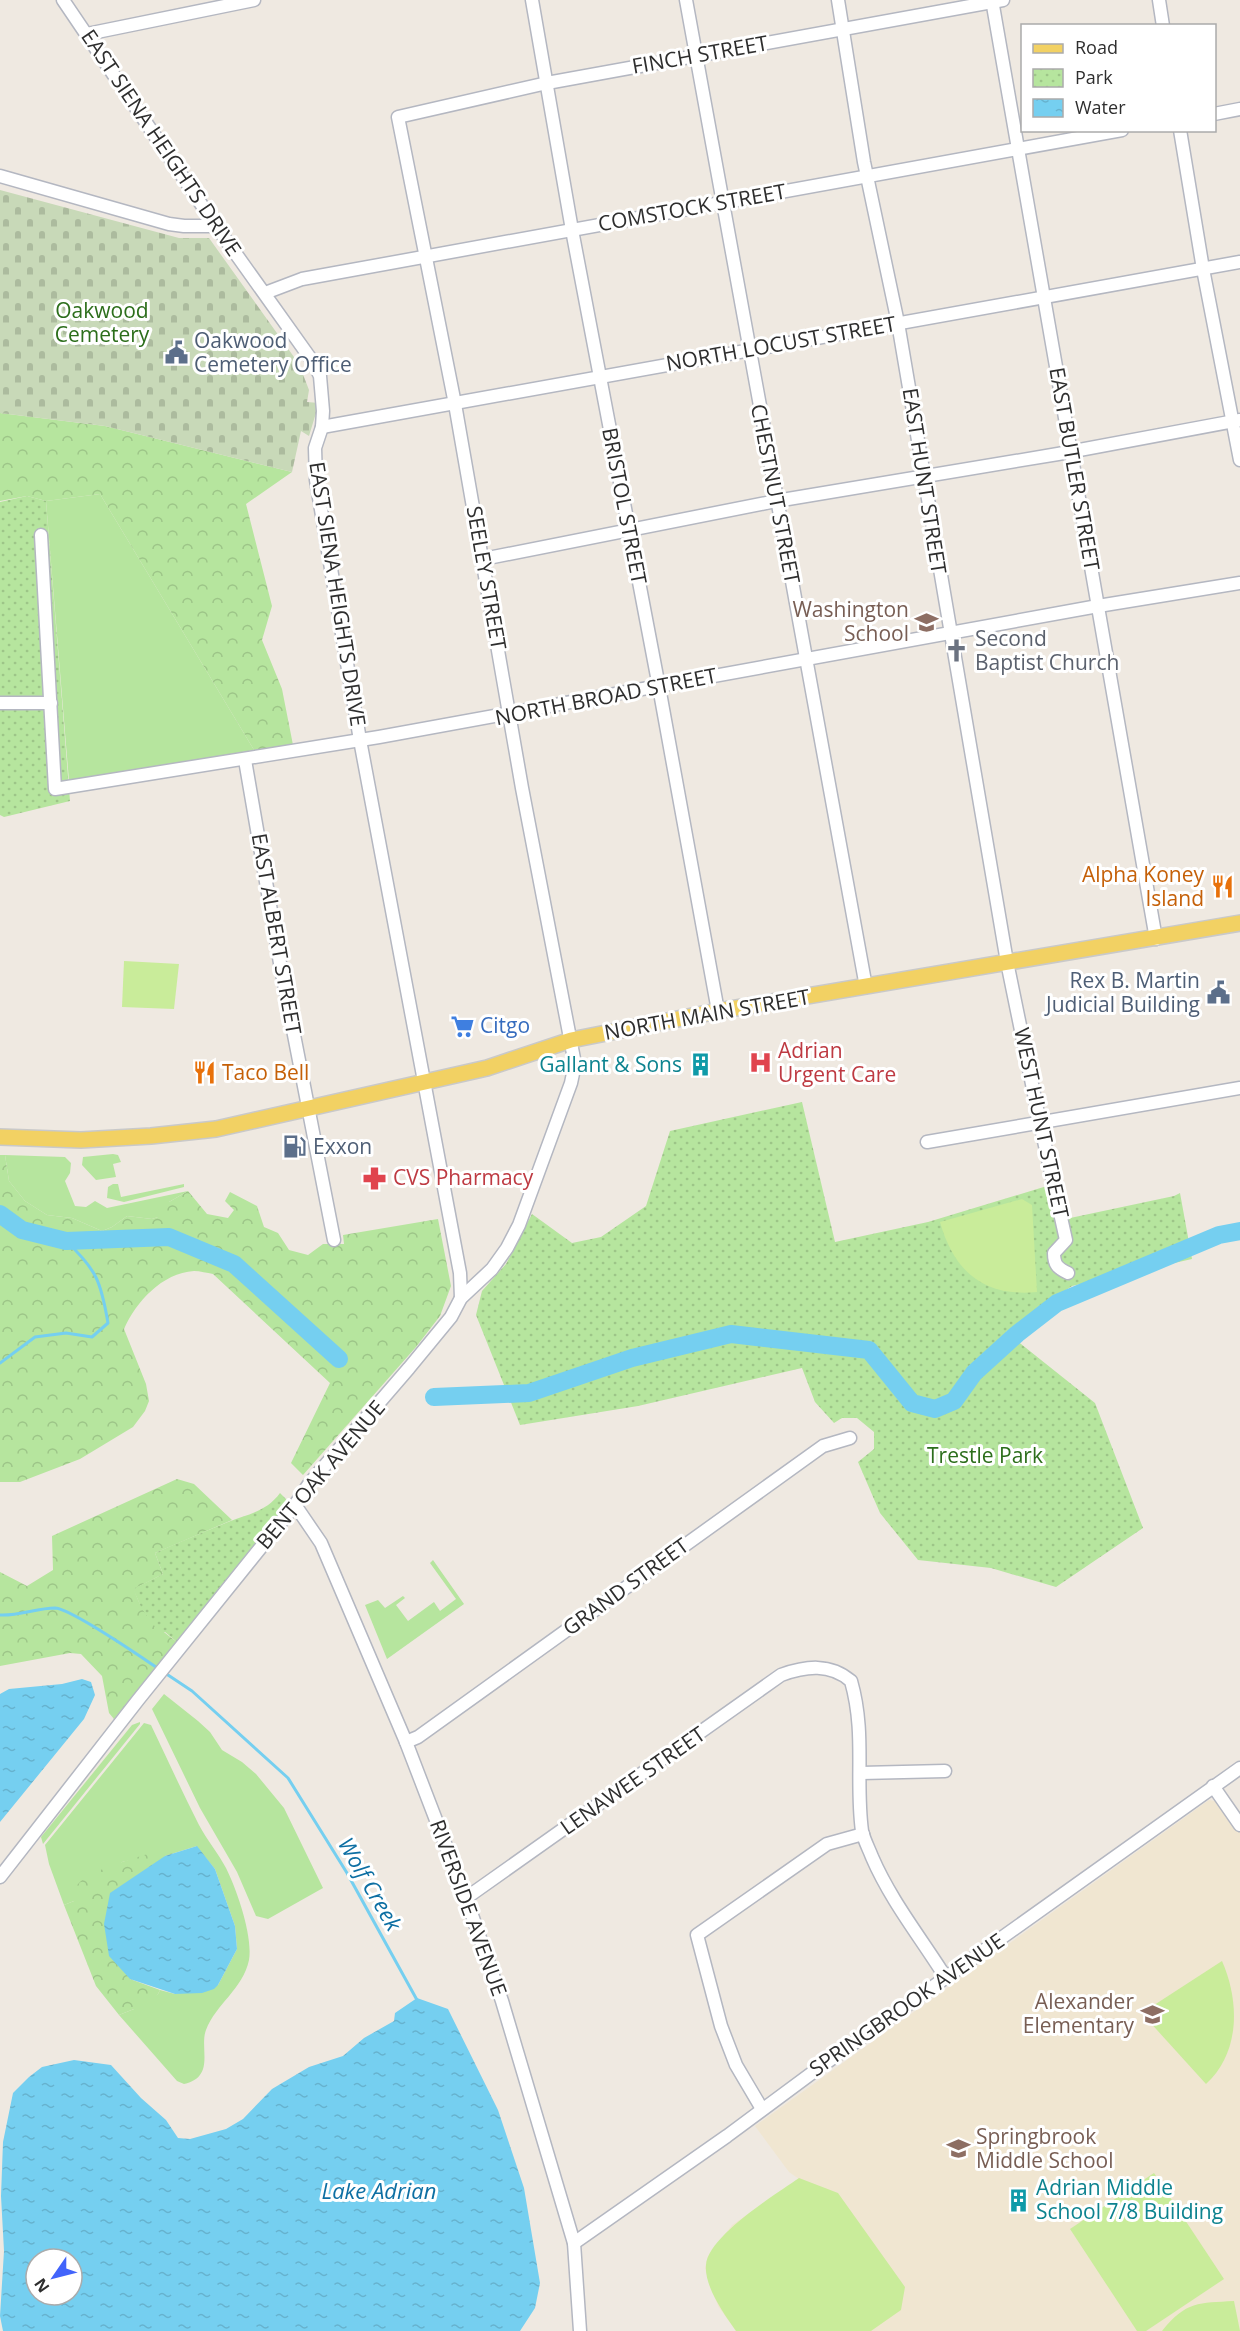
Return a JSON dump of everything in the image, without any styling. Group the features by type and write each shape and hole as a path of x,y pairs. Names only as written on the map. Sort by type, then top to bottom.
{"main road":[{"name":"NORTH MAIN STREET","path":"3,1137 81,1140 216,1129 487,1068 571,1040 718,1011 1156,939 1240,923"}],"street":[{"name":"EAST SIENA HEIGHTS DRIVE","path":"63,0 320,376 323,401 322,427 315,448 316,480 360,740 460,1273 461,1298"},
{"path":"87,34 254,0"},
{"name":"BRISTOL STREET","path":"532,0 572,230 718,1011"},
{"name":"CHESTNUT STREET","path":"686,0 866,987"},
{"name":"EAST HUNT STREET","path":"838,0 867,176 897,323 949,633 1008,962"},
{"path":"1159,0 1163,24"},
{"name":"FINCH STREET","path":"398,117 547,83 996,1"},
{"name":"EAST BUTLER STREET","path":"996,1 1018,149 1156,939"},
{"path":"1216,114 1240,110"},
{"name":"SEELEY STREET","path":"398,117 455,404 511,714 522,788 571,1040"},
{"name":"COMSTOCK STREET","path":"265,294 302,279 1111,132"},
{"path":"1180,132 1203,269 1237,420 1240,460"},
{"path":"0,176 169,224 216,226"},
{"name":"NORTH LOCUST STREET","path":"322,427 1240,262"},
{"path":"483,559 776,501 1072,451 1237,420"},
{"name":"NORTH BROAD STREET","path":"41,535 56,789 245,760 511,714 806,658 1240,583"},
{"path":"0,703 51,703"},
{"name":"EAST ALBERT STREET","path":"245,760 280,963 334,1240"},
{"name":"WEST HUNT STREET","path":"1008,962 1066,1240 1054,1253 1054,1262 1059,1269 1068,1273"},
{"name":"BENT OAK AVENUE","path":"0,1877 154,1679 296,1505 309,1484 385,1398 451,1317 461,1298 492,1269 507,1248 519,1225 572,1083 576,1064 571,1040"},
{"path":"927,1142 1240,1088"},
{"name":"GRAND STREET","path":"406,1742 418,1737 824,1446 850,1438"},
{"name":"RIVERSIDE AVENUE","path":"296,1505 321,1543 406,1742 466,1898 502,2001 574,2243 580,2331"},
{"name":"LENAWEE STREET","path":"466,1898 781,1675 801,1668 832,1669 851,1681 860,1724 861,1773"},
{"name":"SPRINGBROOK AVENUE","path":"574,2243 1240,1768"},
{"path":"945,1772 861,1773 859,1801 863,1834 877,1868 893,1898 946,1978"},
{"path":"1213,1786 1240,1825"},
{"path":"762,2109 736,2065 721,2026 698,1935 827,1844 863,1834"}],"shaded area":[{"name":"Springbrook Middle School","path":"1209,1800 1219,1802 1240,1831 1240,2331 736,2331 718,2306 705,2268 708,2256 732,2225 799,2179 789,2172 755,2126"}],"green space":[{"name":"Oakwood Cemetery","path":"0,190 179,238 209,238 299,364 309,390 307,402 319,403 309,436 301,431 292,472 105,426 0,413"},
{"path":"0,413 105,426 292,472 246,504 272,606 262,640 282,689 293,745 254,750 100,494 46,501 27,496 0,501"},
{"path":"100,494 254,750 69,781 46,501"},
{"path":"27,496 46,501 70,801 4,817 0,815 0,502"},
{"path":"124,961 179,964 174,1009 122,1007"},
{"name":"Trestle Park","path":"802,1102 835,1242 928,1222 1047,1186 1056,1221 1180,1193 1192,1259 1072,1286 1006,1332 1095,1403 1143,1528 1056,1587 991,1568 918,1560 880,1513 858,1462 874,1449 874,1432 857,1418 842,1418 834,1423 815,1402 802,1368 638,1406 520,1425 476,1315 482,1291 506,1264 532,1214 572,1243 601,1237 646,1206 670,1131"},
{"path":"0,1155 5,1155 9,1181 25,1201 47,1215 72,1218 102,1231 127,1216 152,1219 158,1217 155,1209 156,1201 169,1202 188,1191 207,1214 228,1218 234,1210 225,1201 230,1192 257,1206 264,1227 278,1233 289,1250 308,1255 323,1244 344,1244 343,1235 438,1219 451,1286 440,1316 416,1347 303,1475 291,1463 330,1383 213,1274 194,1271 171,1277 143,1299 124,1329 146,1384 149,1401 145,1411 133,1427 80,1459 20,1482 0,1482"},
{"path":"5,1155 65,1157 71,1163 70,1173 65,1181 75,1206 86,1207 95,1201 107,1208 188,1191 169,1202 158,1217 152,1219 127,1216 102,1231 72,1218 47,1215 25,1201 9,1181"},
{"path":"118,1155 121,1162 113,1164 116,1177 96,1180 82,1165 83,1157"},
{"path":"118,1184 121,1197 184,1184 184,1187 124,1202 107,1198 108,1187"},
{"path":"1022,1199 1032,1205 1037,1292 1001,1290 974,1278 954,1255 940,1222"},
{"path":"177,1479 194,1484 232,1520 155,1553 163,1574 134,1589 141,1606 151,1619 177,1642 114,1719 109,1713 102,1676 81,1654 70,1653 0,1666 0,1572 27,1586 53,1570 52,1536"},
{"path":"280,1493 287,1500 288,1505 177,1642 165,1632 159,1632 142,1609 133,1589 163,1574 155,1553 256,1512"},
{"path":"433,1560 464,1604 387,1659 365,1605 378,1600 385,1608 403,1596 405,1598 396,1605 408,1621 434,1602 440,1611 456,1599 430,1563"},
{"path":"164,1694 210,1732 222,1750 256,1774 284,1808 323,1888 268,1919 256,1916 237,1872 200,1808 152,1709"},
{"path":"140,1722 43,1844 41,1837 132,1725"},
{"path":"144,1723 151,1725 199,1825 226,1868 239,1900 249,1939 250,1950 246,1970 206,2030 203,2069 194,2080 184,2084 177,2081 119,2015 134,2009 158,1994 160,1990 175,1994 218,1985 237,1949 235,1926 215,1869 196,1846 122,1862 74,1901 64,1905 49,1864 45,1845"},
{"path":"200,1845 165,1856 130,1979 160,1990 142,2009 134,2009 119,2015 96,1986 64,1905 74,1901 75,1887 87,1875 173,1846"},
{"path":"1222,1961 1232,1993 1234,2026 1225,2057 1206,2084 1147,2019 1148,2009"},
{"path":"1154,2173 1224,2279 1146,2331 1137,2331 1070,2229"},
{"path":"799,2178 838,2193 905,2287 901,2310 871,2331 736,2331 711,2291 706,2265 718,2241 760,2205"},
{"path":"1234,2301 1240,2331 1162,2331 1186,2309 1202,2303"}],"water":[{"path":"82,1679 91,1682 95,1695 84,1719 0,1822 0,1694 9,1689 62,1684"},
{"path":"197,1846 215,1869 235,1926 237,1949 214,1989 202,1993 175,1994 130,1979 109,1956 104,1924 110,1893 165,1856"},
{"name":"Lake Adrian","path":"417,1998 448,2009 498,2110 524,2188 540,2283 535,2308 520,2331 3,2331 0,2316 4,2251 1,2196 3,2142 13,2093 29,2077 42,2067 74,2060 111,2065 141,2098 166,2120 178,2138 190,2139 226,2129 243,2119 272,2089 309,2067 343,2056 364,2038 394,2021 395,2013"}],"waterway":[{"path":"0,1214 22,1230 66,1241 169,1237 234,1264 339,1359"},
{"path":"434,1397 529,1393 632,1358 731,1334 869,1350 912,1403 935,1409 954,1401 974,1373 1017,1334 1057,1303 1219,1235 1240,1231"},
{"name":"Wolf Creek","path":"0,1363 35,1337 66,1333 92,1337 108,1323 103,1297 96,1278 85,1260 66,1241"},
{"name":"Wolf Creek","path":"0,1615 48,1608 64,1610 107,1634 159,1669"},
{"name":"Wolf Creek","path":"165,1673 192,1691 288,1778 347,1873 417,2000"}],"place":[{"name":"Oakwood Cemetery Office","path":"176,353"},
{"name":"Washington School","path":"927,622"},
{"name":"Second Baptist Church","path":"957,651"},
{"name":"Alpha Koney Island","path":"1222,887"},
{"name":"Rex B. Martin Judicial Building","path":"1218,993"},
{"name":"Citgo","path":"462,1026"},
{"name":"Adrian Urgent Care","path":"760,1063"},
{"name":"Gallant & Sons","path":"700,1065"},
{"name":"Taco Bell","path":"204,1073"},
{"name":"Exxon","path":"295,1147"},
{"name":"CVS Pharmacy","path":"375,1178"},
{"name":"Alexander Elementary","path":"1152,2014"},
{"name":"Springbrook Middle School","path":"958,2149"},
{"name":"Adrian Middle School 7/8 Building","path":"1018,2200"}]}
